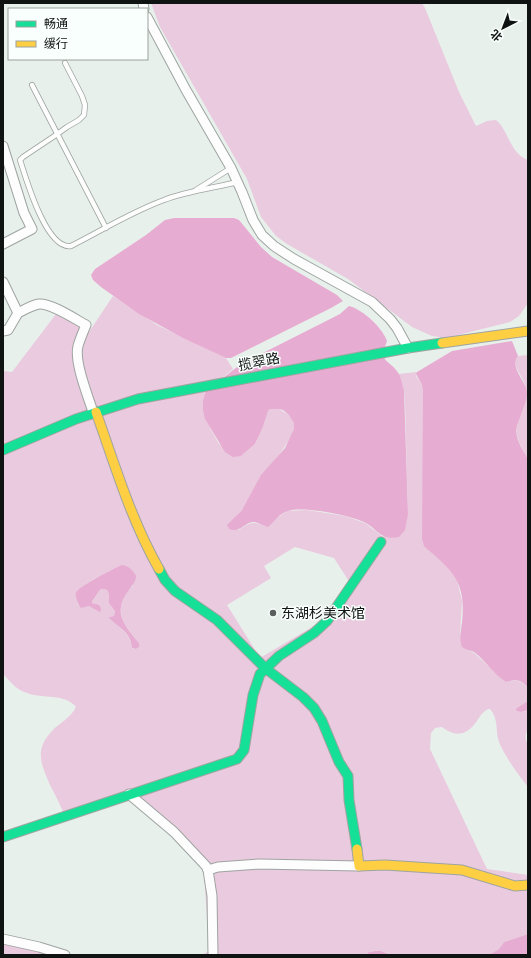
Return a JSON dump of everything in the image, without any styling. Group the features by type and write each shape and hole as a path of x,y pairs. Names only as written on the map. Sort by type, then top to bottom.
{"street":[{"path":"148,19 186,90 231,168 253,220 267,240 294,260 372,302 390,319 397,328 408,348"},
{"path":"3,146 24,213 32,229 3,244"},
{"path":"3,282 18,313"},
{"path":"3,331 8,330 18,313 36,305 43,304 86,325 78,346 77,357 83,380 146,546 165,580 175,591 225,627 265,668 309,702 325,727 339,762 348,776 349,800 359,866"},
{"name":"揽翠路","path":"3,450 95,412 138,399 396,350 528,331"},
{"path":"3,837 129,794 232,762 240,757 244,750 253,695 260,674 279,656 314,633 327,621 381,542"},
{"path":"129,794 174,832 199,858 208,870 213,910 213,955"},
{"path":"208,870 222,866 260,864 359,866 385,865 462,870 515,886 528,885"},
{"path":"3,940 39,947 65,955"}],"lane":[{"path":"65,63 82,96 85,112 81,118 22,157 20,160 39,215 60,243 67,247 71,246 154,204 183,194 238,182"},
{"path":"32,85 106,228"},
{"path":"191,193 231,168"}],"shaded area":[{"path":"151,3 422,3 459,92 476,126 487,121 496,120 501,125 517,152 528,160 528,303 519,316 510,322 446,338 432,336 412,327 348,279 287,244 276,236 261,217 247,179 160,27"},
{"path":"174,218 234,218 239,220 261,247 272,257 337,295 343,301 231,358 226,358 183,338 139,314 101,287 93,280 91,275 95,269 146,235 165,220"},
{"path":"113,296 157,325 226,358 233,369 206,391 210,428 219,444 241,456 255,444 270,409 279,409 293,419 294,429 291,437 242,510 236,516 238,530 252,523 258,523 266,526 287,511 307,510 345,516 365,523 383,537 408,514 405,402 404,390 398,374 417,372 416,376 422,385 423,393 423,543 428,550 448,567 457,580 462,601 460,634 468,650 476,655 506,682 518,681 523,683 528,688 528,701 519,707 517,711 522,712 528,710 526,737 528,745 528,787 512,765 499,742 495,717 490,709 483,712 473,726 465,732 458,734 450,732 442,727 435,728 431,733 430,749 487,869 528,875 528,934 504,942 499,949 489,955 391,955 381,951 372,951 366,955 202,955 209,951 204,872 192,854 159,824 129,800 66,818 44,770 41,751 46,738 74,711 76,707 60,698 33,695 23,692 3,674 3,371 12,372 56,314 89,332","holes":["295,547 334,558 350,583 327,618 260,658 227,605 271,578 264,566","118,567 133,585 126,593 121,608 121,615 128,629 139,643 138,648 134,649 132,648 131,642 124,631 109,618 114,616 115,611 109,601 110,593 106,589 101,589 92,601 92,603 97,604 95,605 82,608 78,605 76,599 77,593 84,585"]},
{"path":"349,306 366,315 377,325 385,336 387,341 384,357 399,374 404,390 408,514 405,530 399,537 387,537 383,536 369,525 357,519 315,510 295,510 285,512 268,527 253,522 236,530 229,529 227,525 242,510 261,475 285,448 294,429 294,423 289,415 283,410 270,409 255,444 241,456 233,457 225,452 205,419 203,401 206,391 241,364 340,314"},
{"path":"512,341 518,356 515,365 527,393 526,401 516,430 520,444 528,459 528,688 518,680 506,682 474,652 462,647 460,638 463,609 462,598 457,580 445,565 424,546 422,539 423,393 422,385 416,374 452,351"},
{"path":"528,355 528,459 517,435 517,427 525,403 525,387 516,367 516,360 518,356"},
{"path":"122,565 127,566 136,576 135,582 121,605 121,612 125,624 139,643 139,647 136,649 132,648 127,634 109,618 114,616 115,611 109,603 108,591 101,589 92,601 92,603 97,604 100,607 100,612 89,606 81,608 76,597 76,593 83,586"},
{"path":"528,701 528,710 521,712 516,710 517,708"},
{"path":"528,934 528,955 489,955 499,949 504,942"},
{"path":"3,943 37,950 52,955 3,955"},
{"path":"381,951 391,955 366,955 369,952"}],"traffic: fast":[{"path":"3,450 76,419 138,399 408,348 442,343"},
{"path":"3,837 237,759 244,750 253,695 260,674 279,656 314,633 327,621 381,542"},
{"path":"159,569 165,580 175,591 217,620 265,668 303,697 314,708 322,721 339,762 348,776 349,800 357,849"}],"traffic: slow":[{"path":"442,343 528,331"},
{"path":"96,412 132,512 159,569"},
{"path":"357,849 359,866 385,865 462,870 515,886 528,885"}],"place":[{"name":"东湖杉美术馆","path":"273,613"}]}
